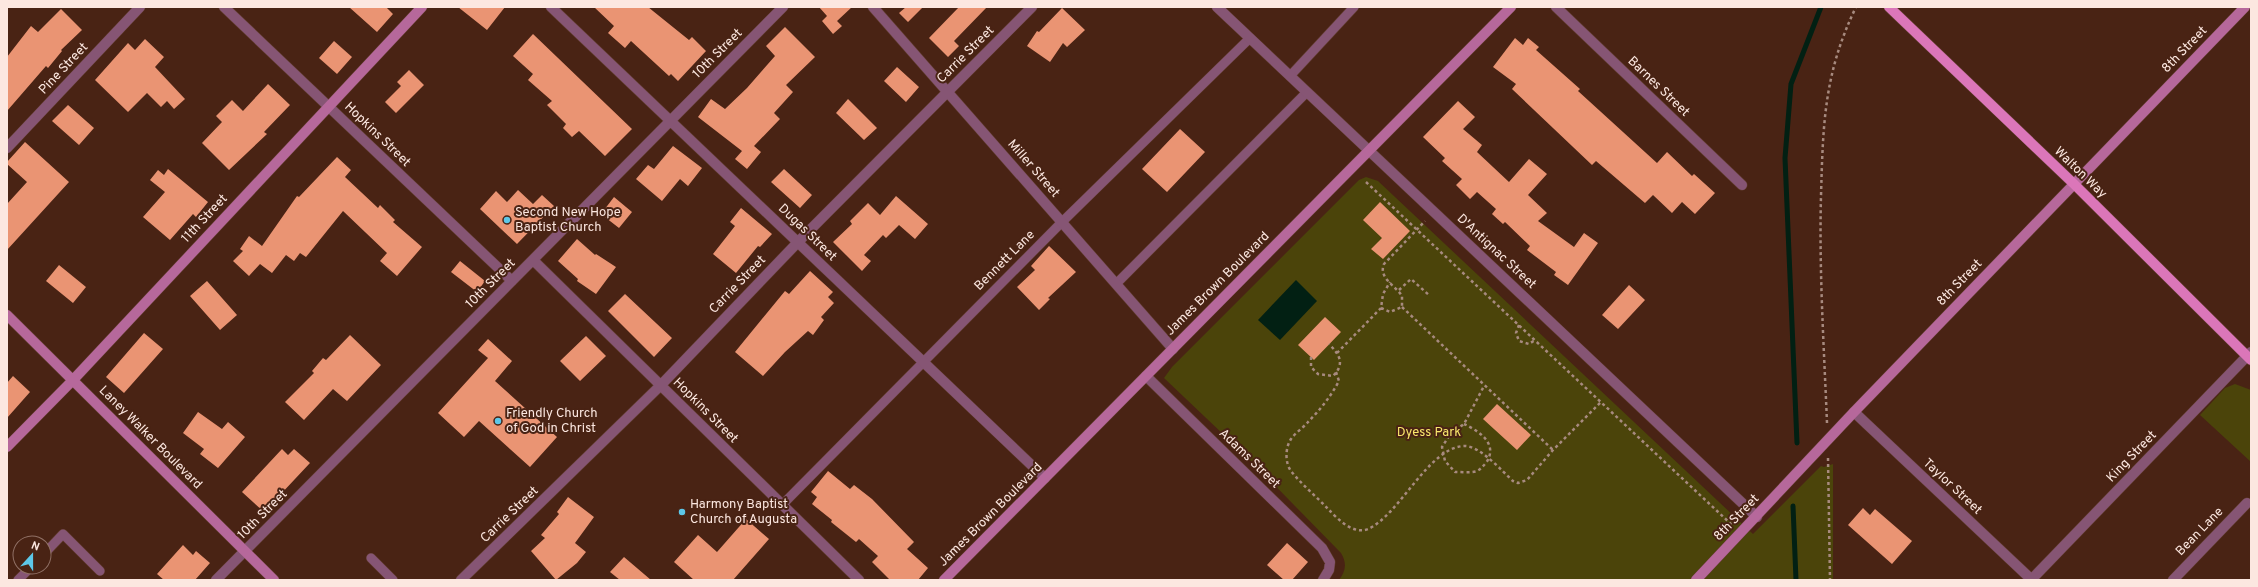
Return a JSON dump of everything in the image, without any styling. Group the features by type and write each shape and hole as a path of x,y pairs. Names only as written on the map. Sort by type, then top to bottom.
{"main road":[{"name":"Walton Way","path":"1889,7 2074,184 2250,356"}],"street":[{"name":"Pine Street","path":"7,148 140,7"},
{"name":"Hopkins Street","path":"224,7 512,281"},
{"name":"11th Street","path":"7,447 73,380 422,7"},
{"name":"Dugas Street","path":"551,7 1045,478"},
{"name":"10th Street","path":"216,580 783,7"},
{"name":"Miller Street","path":"873,7 1173,349"},
{"name":"Carrie Street","path":"461,580 661,385 798,242 1032,7"},
{"name":"D'Antignac Street","path":"1217,7 1757,517"},
{"name":"James Brown Boulevard","path":"944,580 1511,7"},
{"name":"Barnes Street","path":"1556,7 1742,185"},
{"name":"8th Street","path":"1696,580 1827,443 1854,412 2245,7"},
{"name":"Hopkins Street","path":"533,260 859,580"},
{"name":"Laney Walker Boulevard","path":"7,315 274,580"},
{"name":"King Street","path":"2032,580 2250,356"},
{"name":"Adams Street","path":"1146,376 1322,548 1330,562 1329,570 1323,580"},
{"name":"Taylor Street","path":"1854,412 2032,580"},
{"name":"Bean Lane","path":"2173,580 2247,503"}],"lane":[{"path":"1290,76 1354,7"},
{"name":"Bennett Lane","path":"782,506 923,361 1250,38"},
{"path":"1116,284 1307,92"},
{"path":"52,546 63,534 100,571"},
{"path":"371,558 393,580"}],"path":[{"path":"1830,580 1827,443 1820,260 1824,113 1832,70 1843,37 1856,7"},
{"path":"1366,182 1740,534"},
{"path":"1434,212 1384,264 1382,271 1402,296 1402,307 1553,450"},
{"path":"1398,290 1411,279 1430,296"},
{"path":"1337,353 1381,308 1383,294 1390,282"},
{"path":"1381,308 1390,312 1402,307"},
{"path":"1519,325 1516,333 1519,341 1529,344 1535,340"},
{"path":"1311,358 1311,367 1318,374 1333,376 1340,364 1337,353 1329,344"},
{"path":"1336,372 1339,381 1335,390 1308,422 1290,440 1286,458 1291,471 1343,524 1352,528 1367,530 1381,520 1447,451 1466,446 1477,450 1513,481 1518,483 1527,480 1553,450 1601,402"},
{"path":"1464,424 1478,430 1489,442 1489,459 1482,468 1476,471 1455,472 1449,467 1442,456 1442,447 1445,439 1464,424 1484,386"}],"green space":[{"name":"Dyess Park","path":"1366,177 1378,181 1753,534 1821,466 1824,467 1833,464 1833,580 1339,580 1345,567 1341,553 1245,455 1164,378 1172,367 1359,180"},
{"path":"2235,384 2251,390 2251,462 2200,415 2225,388"}],"shaded area":[{"path":"1296,280 1317,301 1280,340 1258,320"}],"building":[{"path":"349,7 386,7 393,14 377,32"},
{"path":"458,7 505,7 487,30"},
{"path":"594,7 648,7 689,40 692,37 706,51 678,81 671,74 669,76 631,41 625,48 608,33 614,26"},
{"path":"819,7 852,7 837,21 842,26 833,34 822,21 827,16"},
{"path":"906,7 923,7 908,22 899,13"},
{"path":"959,7 987,7 954,41 959,46 948,57 929,38"},
{"path":"1062,8 1085,30 1067,47 1063,43 1050,62 1027,46 1037,31 1039,32"},
{"path":"61,9 82,30 61,50 62,51 48,68 46,66 7,111 7,57 31,26 38,32"},
{"path":"785,27 815,57 786,85 793,92 774,113 780,119 754,146 761,152 747,169 735,159 742,151 698,117 711,99 725,109 747,88 775,56 766,46"},
{"path":"533,34 632,129 605,156 579,131 572,137 563,128 566,124 547,105 552,101 528,80 533,74 513,56"},
{"path":"1515,38 1523,45 1528,38 1539,47 1536,50 1580,89 1578,91 1657,163 1667,152 1692,176 1694,174 1715,193 1695,214 1682,202 1672,213 1653,195 1645,203 1596,161 1592,165 1512,89 1516,84 1493,67"},
{"path":"145,39 164,57 155,67 185,99 174,109 167,101 161,107 147,93 128,112 95,80 128,43 135,50"},
{"path":"334,41 352,57 337,74 319,58"},
{"path":"897,67 919,87 906,102 884,81"},
{"path":"409,70 424,85 396,113 385,102 401,86 397,82"},
{"path":"268,84 290,105 264,132 267,134 229,170 202,143 222,122 216,116 232,100 243,111"},
{"path":"848,99 877,128 864,140 836,113"},
{"path":"1458,101 1475,117 1463,129 1482,145 1477,152 1509,182 1529,159 1547,174 1528,195 1547,213 1538,221 1574,247 1584,233 1598,243 1568,285 1554,275 1556,272 1527,250 1530,246 1505,222 1503,224 1492,214 1496,209 1477,192 1470,199 1456,185 1462,179 1442,161 1445,158 1423,137"},
{"path":"68,105 94,128 79,145 52,121"},
{"path":"1180,129 1205,152 1167,192 1142,169"},
{"path":"25,142 69,182 7,250 7,204 27,182 7,164 7,162"},
{"path":"673,146 702,168 688,186 680,179 662,201 636,179 648,165 654,169"},
{"path":"337,157 351,170 345,177 378,208 380,205 395,220 393,222 422,247 397,276 380,261 387,253 343,211 306,257 300,253 294,261 286,255 272,273 260,264 249,276 233,261 243,251 240,249 249,236 262,246 297,196 299,197"},
{"path":"168,169 208,202 196,217 193,214 170,240 143,217 165,192 150,180 158,170 164,175"},
{"path":"784,169 812,195 800,208 771,182"},
{"name":"Second New Hope Baptist Church","path":"518,190 533,204 542,195 554,206 517,244 480,209 496,191 507,202"},
{"path":"896,196 928,224 915,239 899,225 886,238 883,235 864,255 871,261 862,271 833,242 852,224 850,221 868,203 880,215"},
{"path":"614,197 632,212 619,228 601,214"},
{"path":"1380,202 1410,231 1383,259 1371,249 1382,238 1363,220"},
{"path":"741,208 772,234 760,247 758,246 736,273 713,254 735,226 730,222"},
{"path":"577,239 595,255 596,254 616,267 596,294 577,281 578,279 558,261"},
{"path":"1049,246 1076,272 1048,298 1050,299 1039,310 1017,287 1035,270 1031,266"},
{"path":"460,261 485,281 477,292 451,272"},
{"path":"59,265 86,287 73,303 46,281"},
{"path":"810,271 833,292 828,297 834,303 821,317 824,320 813,335 808,331 785,352 763,376 735,352 785,291 789,294"},
{"path":"207,281 237,315 220,330 190,296"},
{"path":"1629,285 1645,300 1618,329 1602,315"},
{"path":"625,294 672,338 654,357 608,311"},
{"path":"1325,317 1341,332 1314,360 1298,345"},
{"path":"144,333 163,349 124,393 106,377"},
{"path":"350,335 381,365 347,401 333,389 304,420 285,402 314,373 312,371 323,358 326,360"},
{"path":"586,336 606,356 580,381 560,361"},
{"path":"488,339 512,361 495,381 557,437 530,467 479,421 464,437 438,413 488,358 478,350"},
{"path":"13,376 30,392 7,418 7,383"},
{"path":"1497,404 1531,435 1517,450 1483,419"},
{"path":"198,412 222,429 228,422 245,437 218,468 200,454 204,449 183,433"},
{"path":"282,449 288,455 294,449 310,463 264,512 242,492"},
{"path":"828,471 850,489 854,485 872,499 914,542 907,549 928,568 918,580 890,580 872,562 878,556 859,539 856,542 831,522 832,520 812,504 817,497 811,492"},
{"path":"568,497 594,517 575,543 586,552 577,563 556,580 531,551 545,538 541,535 559,514 557,512"},
{"path":"1863,508 1870,515 1875,509 1912,541 1892,564 1848,525"},
{"path":"746,519 769,539 733,580 694,580 674,562 698,535 717,552"},
{"path":"1287,543 1308,562 1292,580 1284,580 1267,565"},
{"path":"183,545 193,555 196,551 210,563 195,580 164,580 157,574"},
{"path":"624,557 651,580 620,580 610,572"}],"waterway":[{"path":"1797,443 1785,158 1791,84 1821,7"},
{"path":"1793,506 1796,580"}],"place":[{"name":"Second New Hope Baptist Church","path":"507,220"},
{"name":"Friendly Church of God in Christ","path":"498,421"},
{"name":"Harmony Baptist Church of Augusta","path":"682,512"}]}
